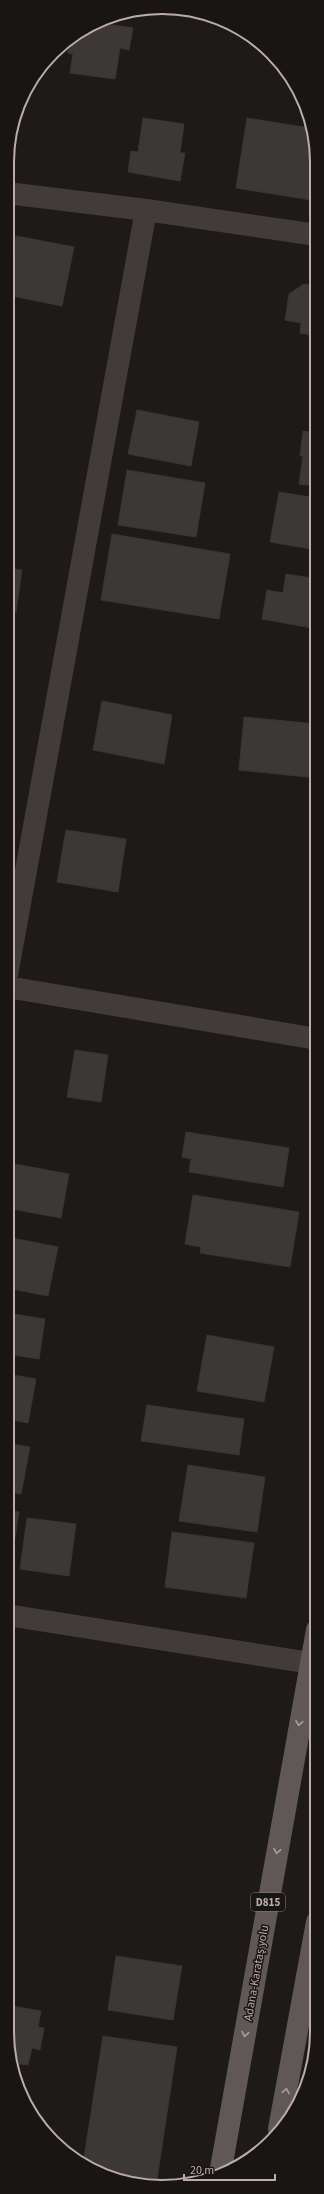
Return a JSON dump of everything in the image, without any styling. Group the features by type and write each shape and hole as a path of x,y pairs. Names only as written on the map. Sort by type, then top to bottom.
{"main road":[{"name":"Adana-Karataş yolu","path":"221,2168 310,1679"},
{"path":"281,2120 310,1960"}],"street":[{"path":"14,194 146,210 310,234"},
{"path":"14,936 146,210"},
{"path":"14,988 310,1038"},
{"path":"14,1616 310,1663"}],"building":[{"path":"105,25 133,28 129,50 120,48 115,79 70,73 73,54 68,53 68,48 88,34"},
{"path":"143,118 184,124 180,153 185,153 180,181 128,172 131,151 138,152"},
{"path":"247,118 306,127 310,152 310,200 236,188"},
{"path":"16,236 74,247 62,306 14,296 14,246"},
{"path":"304,284 310,285 310,335 300,333 301,323 285,320 289,294"},
{"path":"137,410 199,422 191,466 128,454"},
{"path":"303,431 310,432 310,485 299,484 303,456 300,456"},
{"path":"127,470 205,483 196,537 118,525"},
{"path":"279,492 310,497 310,549 270,542"},
{"path":"112,534 230,554 219,619 101,600"},
{"path":"14,569 22,570 16,612 14,612"},
{"path":"286,574 310,578 310,628 262,619 267,590 283,593"},
{"path":"102,701 172,715 164,764 93,750"},
{"path":"244,717 310,723 310,777 239,770"},
{"path":"66,830 126,839 118,892 57,882"},
{"path":"75,1050 108,1055 101,1102 67,1097"},
{"path":"186,1132 289,1148 283,1187 189,1172 191,1159 182,1157"},
{"path":"14,1164 69,1174 61,1218 14,1209"},
{"path":"193,1195 299,1212 290,1267 200,1253 201,1247 185,1244"},
{"path":"14,1238 58,1247 48,1296 14,1289"},
{"path":"14,1314 45,1319 39,1359 14,1355"},
{"path":"207,1335 274,1347 264,1402 197,1391"},
{"path":"14,1375 36,1379 28,1423 14,1420"},
{"path":"147,1405 244,1419 239,1455 141,1441"},
{"path":"14,1444 30,1447 21,1494 14,1492"},
{"path":"188,1465 265,1477 257,1532 179,1521"},
{"path":"14,1511 19,1512 14,1544"},
{"path":"27,1518 76,1524 69,1576 20,1569"},
{"path":"172,1532 254,1543 246,1598 165,1587"},
{"path":"116,1956 182,1966 173,2020 108,2010"},
{"path":"14,2006 41,2011 38,2027 44,2028 40,2050 32,2048 28,2065 18,2064 14,2042"},
{"path":"103,2036 177,2047 157,2180 143,2179 114,2172 105,2169 84,2158"}]}
